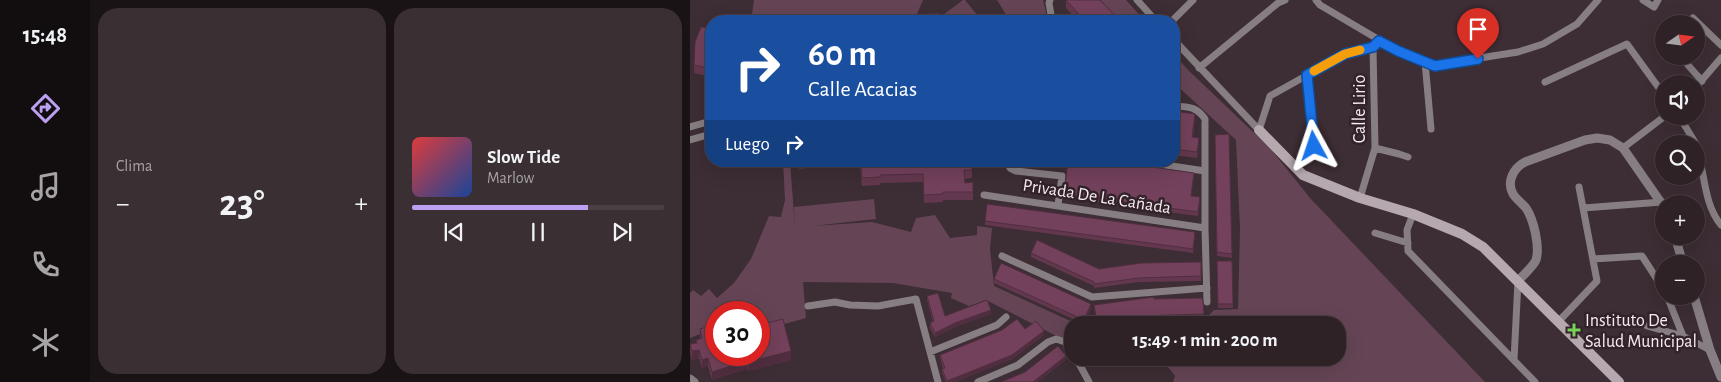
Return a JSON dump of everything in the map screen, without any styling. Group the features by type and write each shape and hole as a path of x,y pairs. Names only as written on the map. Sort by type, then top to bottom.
{"main road":[{"path":"1259,130 1303,175 1360,198 1413,214 1462,234 1483,247 1619,382"}],"street":[{"path":"1050,0 1048,3 1051,15"},
{"path":"1137,0 1151,15"},
{"path":"1178,15 1193,0"},
{"path":"1199,68 1278,3 1285,0"},
{"path":"1316,0 1320,5 1379,41 1435,66 1518,52 1543,44 1577,24 1598,0"},
{"path":"1642,0 1654,7 1658,0"},
{"path":"1705,30 1721,46"},
{"path":"1180,47 1259,130 1270,96 1345,54 1373,47 1379,41"},
{"path":"1545,82 1627,44 1655,83"},
{"name":"Calle Lirio","path":"1360,198 1375,148 1373,47"},
{"path":"1705,77 1721,58"},
{"path":"1425,62 1431,129"},
{"path":"1307,75 1314,146"},
{"path":"1180,107 1193,108 1200,112 1205,119 1205,228 1208,302"},
{"path":"690,127 705,123"},
{"path":"1623,148 1655,124"},
{"path":"690,140 705,136"},
{"path":"1514,360 1518,281 1536,261 1537,245 1533,222 1526,209 1513,193 1511,184 1512,174 1517,166 1585,140 1597,138 1610,140 1623,148 1656,195"},
{"path":"1375,148 1408,157"},
{"name":"Privada De La Cañada","path":"1010,167 1016,171 1062,176 1058,205"},
{"path":"1178,167 1205,171"},
{"path":"1705,183 1708,198 1721,225"},
{"path":"1559,322 1597,281 1579,187"},
{"name":"Privada De La Cañada","path":"984,195 1205,228"},
{"path":"1583,208 1655,205"},
{"path":"1413,214 1408,230 1408,251 1535,382"},
{"path":"1375,233 1408,243"},
{"path":"1002,256 1092,297 1207,288"},
{"path":"1592,258 1642,256 1655,276"},
{"path":"808,306 835,302 850,305 878,306 916,299 938,382"},
{"path":"1671,305 1683,336"},
{"path":"1697,305 1710,350 1721,377"},
{"path":"930,352 997,325 1006,317"},
{"path":"1647,326 1683,336 1710,350"},
{"path":"978,382 1018,365 1048,342 1056,339 1064,342"},
{"path":"1080,366 1089,382"},
{"path":"690,379 694,382"}],"shaded area":[{"path":"754,0 923,0 917,15 752,15"},
{"path":"965,0 977,15 943,15"},
{"path":"997,0 1043,0 1047,15 1006,15"},
{"path":"1097,0 1126,0 1140,15 1112,15"},
{"path":"1180,61 1270,148 1310,198 1485,382 1173,382 1175,376 1167,366 1346,366 1346,316 1208,316 1214,310 1238,309 1240,229 1236,140 1180,89"},
{"path":"783,167 790,167 795,228 794,207 874,199 876,219 812,226 872,222 911,232 916,218 935,215 950,238 977,235 977,226 992,228 990,249 994,286 1064,318 1064,340 986,300 969,306 951,298 952,293 893,283 803,282 806,318 770,328 770,301 705,301 705,332 690,338 690,293 693,290 701,296 709,289 717,298 734,283 751,259 769,216 781,217 785,200"}],"building":[{"path":"1066,0 1100,0 1114,15 1080,15"},
{"path":"701,27 705,27 705,68 694,65 695,42"},
{"path":"1180,112 1195,114 1192,137 1199,138 1197,152 1180,150"},
{"path":"1229,134 1232,254 1217,252 1215,135"},
{"path":"861,167 972,167 972,170 964,170 965,183 973,182 973,192 943,192 943,194 924,195 923,174 880,175 880,177 862,178"},
{"path":"1067,167 1152,167 1194,173 1191,196 1200,197 1198,212 1064,194"},
{"path":"987,204 1195,232 1193,249 985,221"},
{"path":"1037,240 1099,269 1142,263 1201,262 1201,276 1139,278 1094,284 1094,282 1031,253"},
{"path":"1217,261 1232,261 1233,304 1218,304"},
{"path":"1001,263 1091,304 1086,316 1075,316 994,279"},
{"path":"938,293 945,316 987,300 991,310 955,323 935,333 930,323 934,321 927,296"},
{"path":"1154,297 1154,299 1202,298 1204,314 1096,316 1094,305"},
{"path":"783,319 791,351 770,356 770,322"},
{"path":"1017,319 1025,329 1036,321 1044,331 1012,355 947,381 942,369 945,368 940,355 1002,330"},
{"path":"705,327 705,359 702,360 699,350 692,351 690,344 697,343 696,340 702,338 700,329"},
{"path":"1058,346 1064,354 1064,358 1033,382 1001,382 1025,372"},
{"path":"710,366 731,366 712,372"}],"slow traffic":[{"path":"1314,71 1345,54 1360,50"}],"place":[{"name":"Instituto De Salud Municipal","path":"1574,330"}],"route":[{"path":"1314,146 1307,75 1345,54 1373,47 1379,41 1435,66 1478,59"}]}
